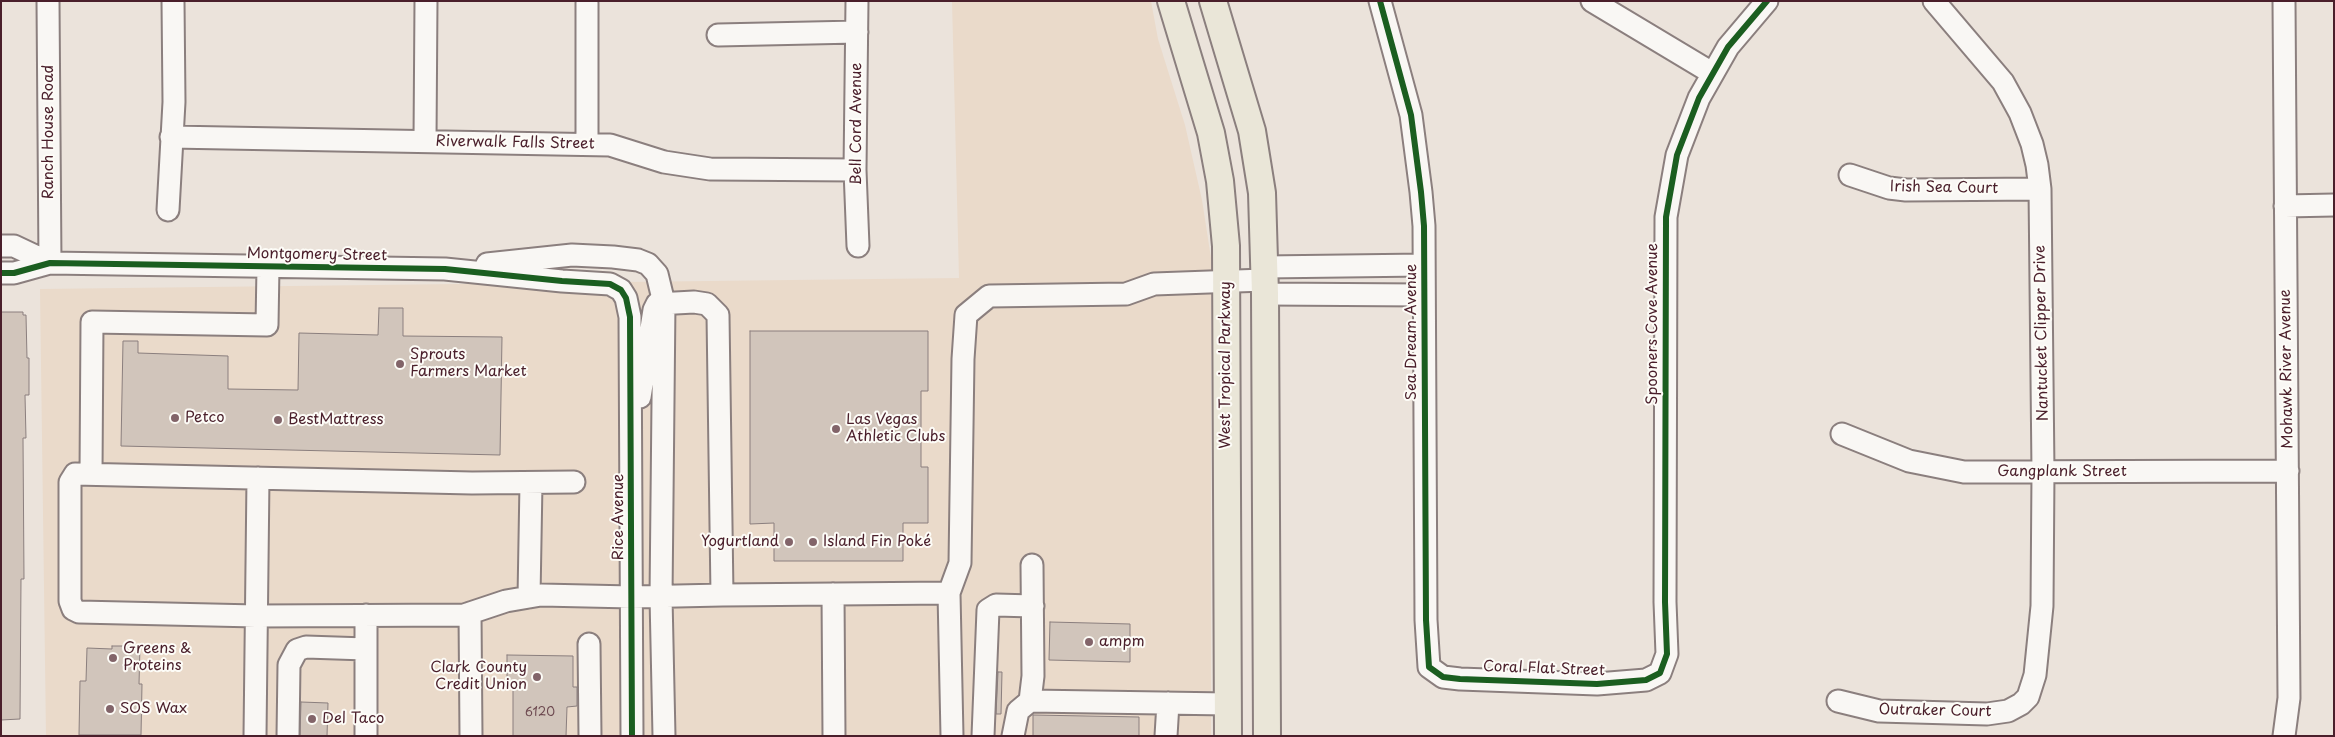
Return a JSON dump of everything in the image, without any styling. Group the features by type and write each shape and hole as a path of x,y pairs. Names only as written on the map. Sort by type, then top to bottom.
{"main road":[{"name":"West Tropical Parkway","path":"1171,1 1211,133 1220,181 1226,246 1228,736"},
{"path":"1213,1 1252,131 1262,192 1267,736"}],"street":[{"name":"Ranch House Road","path":"48,1 50,263"},
{"path":"168,210 174,102 173,1"},
{"path":"426,1 426,140"},
{"name":"Bell Cord Avenue","path":"857,1 855,170 858,246"},
{"name":"Sea Dream Avenue","path":"1380,1 1411,115 1421,192 1424,265 1426,620 1430,667"},
{"path":"1592,1 1712,73"},
{"name":"Spooners Cove Avenue","path":"1660,673 1667,654 1665,602 1666,217 1678,155 1690,120 1712,73 1747,23 1767,1"},
{"name":"Nantucket Clipper Drive","path":"1934,1 2003,82 2016,105 2032,144 2040,189 2043,472 2042,606 2035,675 2028,697"},
{"name":"Mohawk River Avenue","path":"2284,1 2289,698 2284,736"},
{"path":"587,3 587,144"},
{"path":"718,35 858,32"},
{"name":"Riverwalk Falls Street","path":"171,136 610,145 664,162 702,168 855,170"},
{"name":"Irish Sea Court","path":"1850,175 1889,188 1906,190 2040,189"},
{"path":"2285,206 2334,205"},
{"name":"Montgomery Street","path":"1,246 14,246 50,263"},
{"name":"Montgomery Street","path":"445,269 572,256 638,260 648,264 657,274 664,303"},
{"name":"Montgomery Street","path":"1,273 14,273 50,263 445,269 610,284 622,290 626,298"},
{"path":"952,736 949,593 960,563 963,358 966,315 989,296 1126,294 1154,284 1264,280 1360,266 1424,265"},
{"path":"1360,266 1360,294"},
{"path":"91,474 92,322 267,325 268,267"},
{"path":"1264,280 1360,294 1424,295"},
{"name":"Rice Avenue","path":"626,298 630,317 632,736"},
{"path":"631,449 654,310 657,304 694,302 707,304 718,315 722,595"},
{"path":"664,303 661,597 664,736"},
{"name":"Gangplank Street","path":"1842,434 1909,462 1964,472 2288,472"},
{"path":"574,482 530,483 75,474 70,482 70,601 73,609 79,612 256,616 464,615 506,601 541,595 661,597 949,593"},
{"path":"255,736 258,478"},
{"path":"529,597 530,483"},
{"path":"1030,702 1033,676 1032,565"},
{"path":"833,594 834,736"},
{"path":"984,736 986,616 988,610 996,605 1033,606"},
{"path":"470,613 472,736"},
{"path":"366,615 366,736"},
{"path":"590,644 590,736"},
{"path":"288,736 289,665 297,650 306,647 366,649"},
{"name":"Coral Flat Street","path":"1430,667 1443,677 1559,683 1627,683 1646,680 1660,673"},
{"name":"Outraker Court","path":"1838,701 1879,711 1987,714 2008,711 2021,704 2028,697"},
{"path":"1013,736 1018,711 1030,702 1228,704"},
{"path":"1166,736 1168,703"}],"shaded area":[{"path":"952,1 1151,1 1158,39 1185,125 1202,200 1211,258 1211,736 46,736 40,289 959,278"}],"building":[{"name":"Sprouts Farmers Market","path":"379,308 403,308 403,336 502,337 500,455 121,446 123,341 138,341 138,353 228,356 228,389 298,390 299,333 378,335"},
{"path":"1,312 23,312 23,315 26,315 29,395 25,395 26,438 23,438 24,579 21,579 20,719 1,720"},
{"name":"Las Vegas Athletic Clubs","path":"750,331 928,331 928,391 921,391 921,467 928,467 928,523 903,523 903,561 774,561 774,523 750,524"},
{"name":"ampm","path":"1050,622 1130,624 1130,662 1049,660"},
{"name":"SOS Wax","path":"112,646 140,646 139,684 142,684 141,735 79,735 80,681 86,681 87,648 112,649"},
{"path":"507,655 573,656 573,687 577,687 577,706 567,707 566,736 513,736 513,688 507,689"},
{"path":"998,672 1002,672 1001,714 996,714"},
{"name":"Del Taco","path":"301,702 328,703 327,736 300,736"},
{"path":"1033,715 1139,717 1139,736 1033,736"}],"cycle path":[{"path":"1380,1 1411,115 1424,226 1426,620 1429,667 1443,677 1460,679 1597,684 1646,680 1660,673 1667,654 1665,602 1666,217 1677,155 1699,98 1728,47 1767,1"},
{"path":"1,273 14,273 50,263 445,269 610,284 621,290 626,298 630,317 632,736"}],"place":[{"name":"Sprouts Farmers Market","path":"400,364"},
{"name":"Petco","path":"175,418"},
{"name":"BestMattress","path":"278,420"},
{"name":"Las Vegas Athletic Clubs","path":"836,429"},
{"name":"Yogurtland","path":"789,542"},
{"name":"Island Fin Poké","path":"813,542"},
{"name":"ampm","path":"1089,642"},
{"name":"Greens & Proteins","path":"113,658"},
{"name":"Clark County Credit Union","path":"537,677"},
{"name":"SOS Wax","path":"110,709"},
{"name":"Del Taco","path":"312,719"}]}
